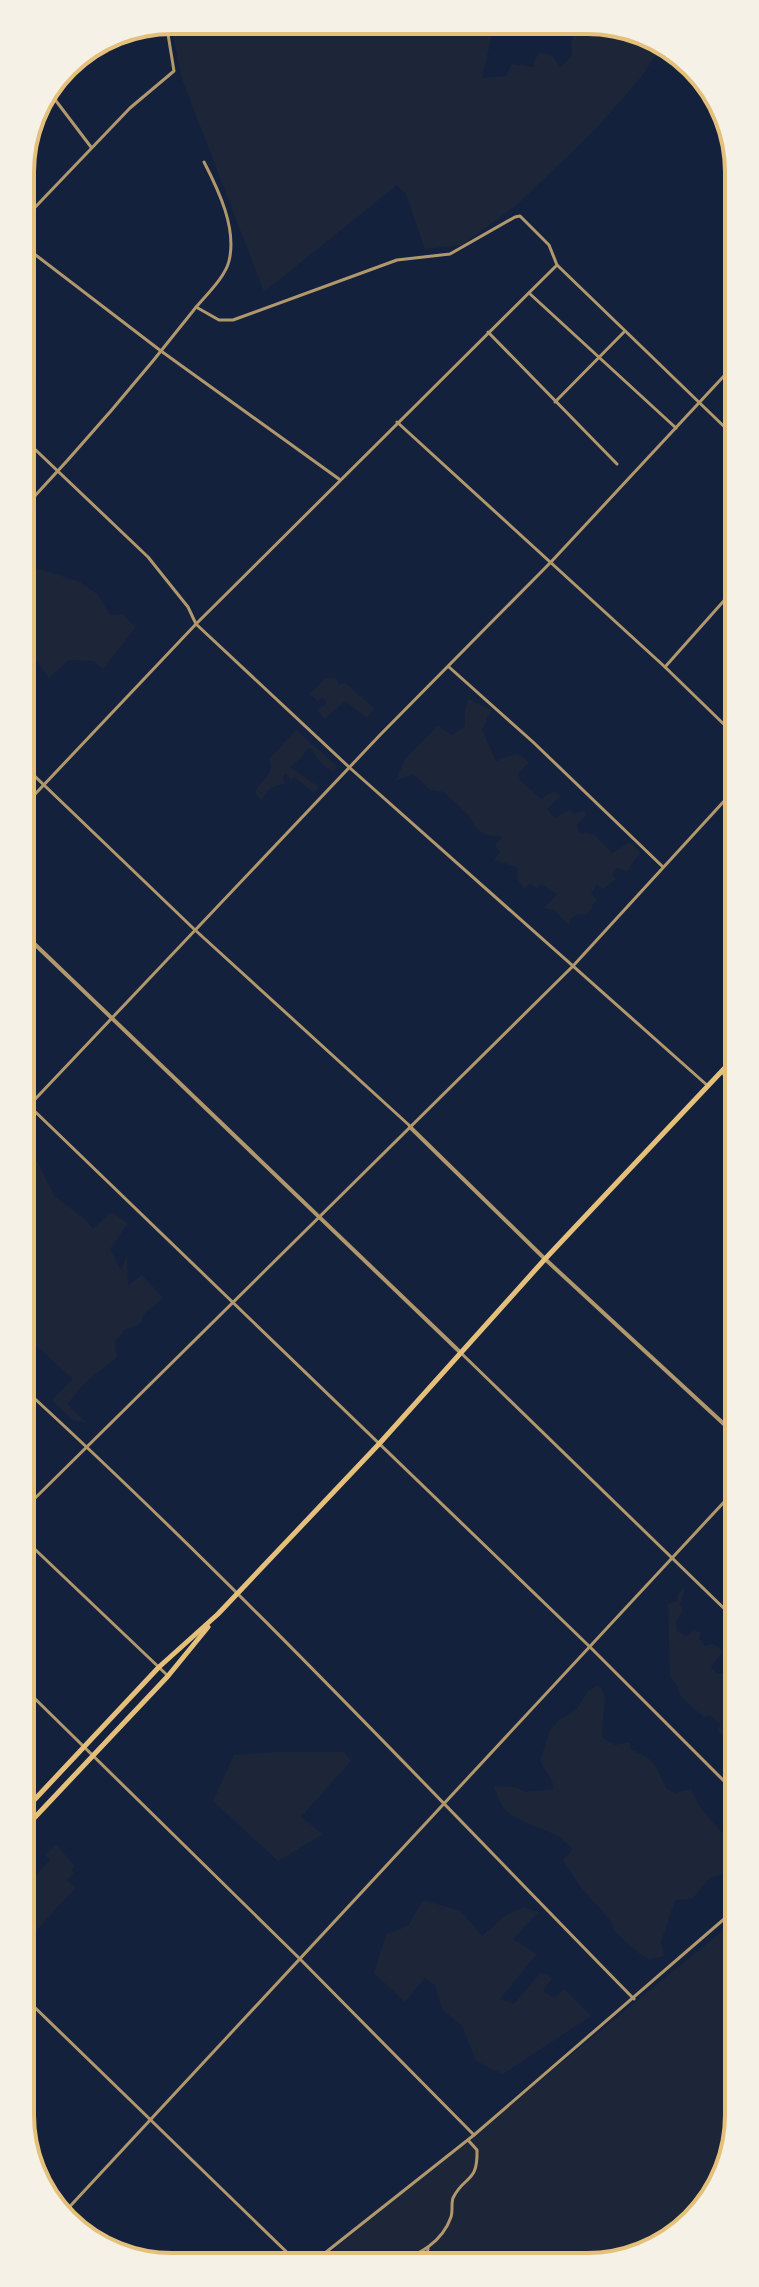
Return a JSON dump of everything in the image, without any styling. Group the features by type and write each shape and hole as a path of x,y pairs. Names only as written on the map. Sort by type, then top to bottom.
{"main road":[{"path":"34,1800 159,1667 218,1614 379,1444 545,1259 725,1068"},
{"path":"34,1818 168,1676 218,1614"}],"street":[{"path":"34,208 130,108 174,71 168,34"},
{"path":"55,100 91,147"},
{"path":"34,497 161,351 228,266 232,247 218,190 204,162"},
{"path":"196,307 219,320 233,320 397,260 450,254 518,216 525,219 549,245 557,265 725,428"},
{"path":"34,254 161,351 339,479"},
{"path":"34,796 196,624 557,265"},
{"path":"529,293 676,428"},
{"path":"555,402 625,331"},
{"path":"488,332 617,464"},
{"path":"34,1099 194,929 551,562 725,375"},
{"path":"397,422 725,725"},
{"path":"34,449 148,557 188,607 196,624 350,768 709,1086"},
{"path":"665,667 725,600"},
{"path":"449,667 664,867"},
{"path":"34,776 725,1425"},
{"path":"34,1499 573,966 725,800"},
{"path":"34,944 725,1609"},
{"path":"721,1072 725,1076"},
{"path":"34,1111 589,1646 725,1782"},
{"path":"34,1398 237,1594 634,1999"},
{"path":"69,2207 298,1957 725,1501"},
{"path":"34,1548 168,1676"},
{"path":"34,1698 474,2135"},
{"path":"325,2253 474,2135 725,1918"},
{"path":"34,2007 287,2253"},
{"path":"419,2253 428,2249 441,2234 451,2217 453,2199 474,2176 478,2166 477,2150 468,2140"},
{"path":"427,2253 428,2249"}],"shaded area":[{"path":"173,34 492,34 482,78 506,76 512,64 533,67 538,53 551,54 560,67 572,56 574,34 614,37 657,53 641,77 596,129 519,203 462,245 425,249 406,194 397,185 264,292 182,79"},
{"path":"34,567 80,582 97,594 110,615 122,614 136,627 103,669 94,661 69,660 49,678 36,661"},
{"path":"335,677 339,685 345,683 374,708 367,718 345,701 325,719 317,710 327,703 323,698 318,701 310,694 324,679"},
{"path":"468,699 491,710 482,730 496,761 512,754 519,755 529,762 519,773 520,780 541,799 554,791 561,796 547,809 555,818 570,809 574,814 584,811 586,815 577,824 579,832 595,835 612,853 629,843 640,853 627,871 617,868 612,875 616,879 603,889 597,885 591,893 597,900 592,908 586,915 577,914 570,920 569,926 554,910 544,908 557,894 540,884 538,888 530,884 524,889 518,880 517,867 494,860 500,852 495,846 502,837 486,835 478,830 468,815 444,792 430,790 413,774 395,781 406,758 438,726 452,735 465,726"},
{"path":"296,730 337,766 334,772 308,748 290,767 319,787 314,793 286,774 282,777 285,783 271,788 261,800 255,793 269,773 269,759"},
{"path":"34,1158 54,1196 93,1229 111,1212 128,1223 110,1249 121,1270 127,1255 128,1285 142,1275 163,1298 144,1314 140,1324 125,1330 115,1341 117,1357 86,1382 67,1404 87,1423 73,1420 52,1400 73,1379 34,1344"},
{"path":"685,1587 680,1605 683,1610 676,1622 677,1631 686,1636 693,1631 701,1632 699,1638 705,1646 713,1644 723,1651 711,1667 717,1674 725,1672 725,1739 717,1730 721,1725 710,1715 705,1718 681,1697 670,1677 668,1604 678,1601 678,1594"},
{"path":"596,1686 601,1687 604,1693 603,1738 615,1745 630,1742 631,1750 654,1764 666,1788 675,1793 691,1789 701,1809 725,1836 725,1872 711,1877 692,1899 675,1900 661,1942 664,1956 650,1959 617,1934 610,1920 583,1890 563,1860 572,1850 550,1832 522,1821 505,1810 494,1786 515,1787 525,1792 553,1789 552,1780 540,1761 550,1730 559,1720 576,1710 588,1691"},
{"path":"344,1752 351,1761 301,1817 323,1834 278,1861 213,1801 234,1755"},
{"path":"56,1844 74,1866 71,1870 74,1873 67,1880 75,1888 34,1933 34,1877 50,1860 46,1855"},
{"path":"423,1900 461,1911 482,1936 505,1916 523,1907 539,1912 513,1939 537,1954 500,1999 514,2004 541,1972 552,1978 543,1991 554,1998 564,1989 591,2016 503,2074 476,2061 462,2026 442,2009 435,1985 425,1978 405,2002 374,1973 386,1934 408,1926"},
{"path":"725,1929 725,2124 722,2142 706,2184 691,2206 671,2224 640,2242 614,2250 587,2253 329,2253"}]}
